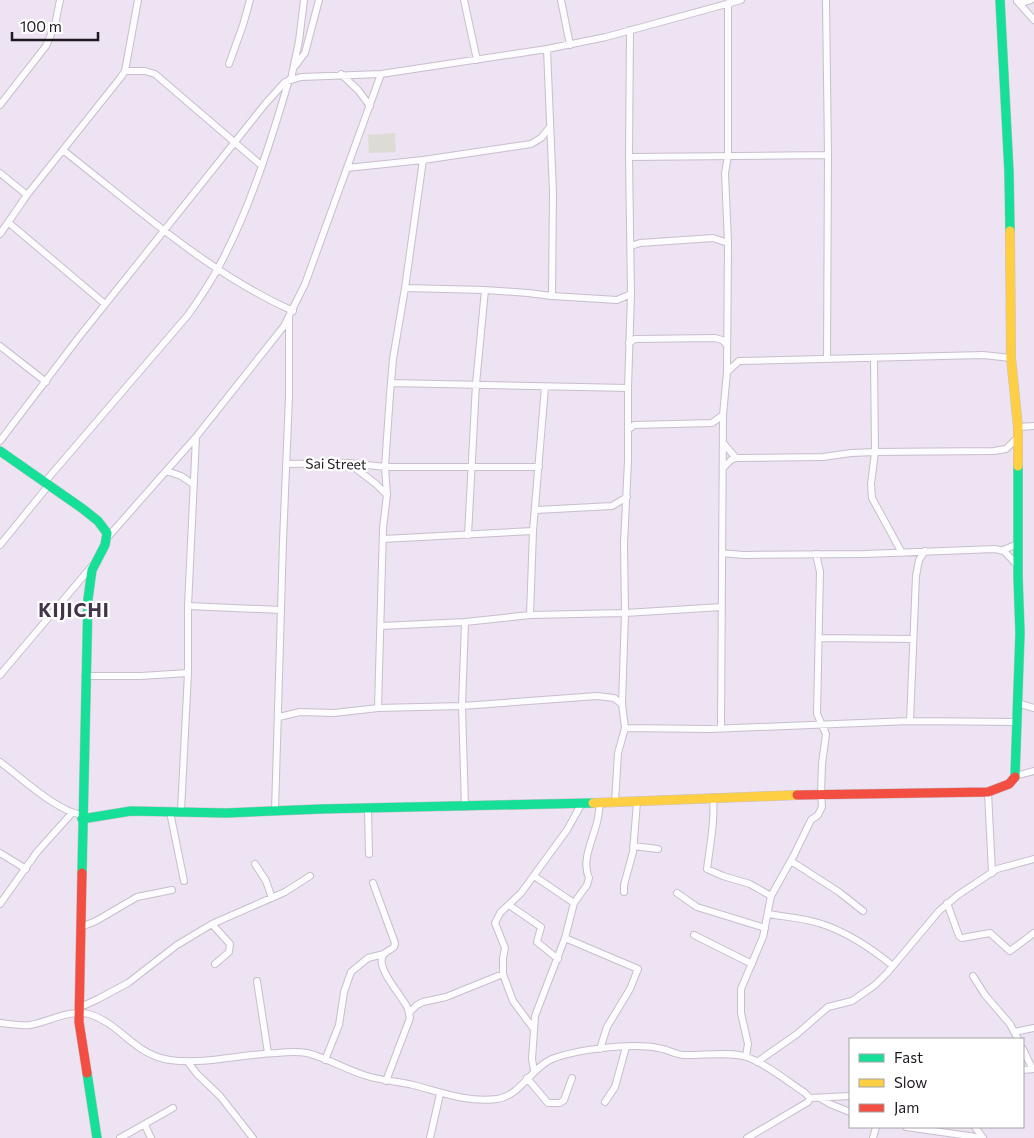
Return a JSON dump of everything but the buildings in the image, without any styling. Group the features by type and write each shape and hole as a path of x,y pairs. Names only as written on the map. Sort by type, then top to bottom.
{"street":[{"path":"0,105 46,46 54,25 60,0"},
{"path":"0,234 28,195 125,71 138,0"},
{"path":"229,64 250,0"},
{"path":"0,545 76,447 188,315 218,268 232,240 262,165 290,80 299,41 304,0"},
{"path":"294,67 305,53 319,0"},
{"path":"464,0 477,60"},
{"path":"561,0 570,45"},
{"path":"0,442 164,230 276,91 290,80 311,75 382,74 570,45 741,0"},
{"path":"826,0 828,155 827,359"},
{"path":"0,762 58,806 82,817 131,811 226,813 637,802 713,797 821,794 988,792 1009,784 1015,776 1018,722 1020,633 1018,432 1011,358 1009,172 1000,0"},
{"path":"1016,1 1022,3 1031,0"},
{"path":"1016,1 1034,20"},
{"path":"722,727 723,415 727,372 728,244 726,173 728,156 728,3"},
{"path":"616,802 618,753 625,728 622,704 625,613 624,543 627,497 631,294 630,30"},
{"path":"547,49 553,192 552,296"},
{"path":"125,71 145,71 155,74 262,165"},
{"path":"341,74 358,90 370,106"},
{"path":"97,1138 79,1010 85,676 90,576 107,538 196,437 277,337 291,314 305,284 382,74"},
{"path":"347,168 423,160 535,142 550,127"},
{"path":"535,142 550,149"},
{"path":"64,150 164,230 218,268 291,314"},
{"path":"629,157 828,155"},
{"path":"378,708 387,495 385,467 391,383 423,160"},
{"path":"0,173 28,195"},
{"path":"9,223 106,304"},
{"path":"631,246 640,243 713,238 728,244"},
{"path":"405,288 484,290 617,300 631,294"},
{"path":"468,535 476,384 484,290"},
{"path":"617,300 630,311"},
{"path":"275,811 291,314"},
{"path":"629,343 635,338 715,338 722,340 739,361"},
{"path":"0,346 46,382"},
{"path":"727,372 739,361 983,355 1011,358"},
{"path":"874,358 875,452 871,484 872,498 902,553"},
{"path":"391,383 628,388"},
{"path":"530,615 533,532 545,386"},
{"path":"628,430 634,426 712,423 723,415"},
{"path":"712,423 723,431"},
{"path":"723,468 736,458 815,457 875,452 994,451 1006,449 1018,432 1034,426"},
{"path":"181,811 196,437"},
{"path":"723,444 736,458"},
{"path":"0,451 98,521 105,530 107,538"},
{"path":"349,463 387,495"},
{"name":"Sai Street","path":"286,464 349,463 385,467 539,467"},
{"path":"167,470 193,484"},
{"path":"536,510 612,506 627,497"},
{"path":"384,539 533,532"},
{"path":"722,553 743,555 1003,550 1018,544"},
{"path":"1003,550 1018,567"},
{"path":"910,721 916,576 919,560 925,551"},
{"path":"746,1056 748,1044 741,1013 740,995 766,928 771,896 811,820 820,812 822,807 822,764 826,731 818,719 817,709 820,572 816,554"},
{"path":"0,675 94,564"},
{"path":"188,606 281,610"},
{"path":"381,626 465,622 530,615 625,613 722,607"},
{"path":"465,622 462,706 465,807"},
{"path":"819,638 913,639"},
{"path":"85,676 141,676 188,673"},
{"path":"279,717 300,712 334,713 378,708 462,706 597,696 614,698 622,704"},
{"path":"1018,703 1034,708"},
{"path":"625,728 710,729 722,727 910,721 1018,722"},
{"path":"1015,776 1034,771"},
{"path":"988,792 992,873"},
{"path":"713,797 712,843 707,869 750,884 771,896"},
{"path":"534,1070 532,1064 533,1028 539,1006 565,938 574,903 589,878 587,875 587,856 597,823 600,802"},
{"path":"624,892 624,885 632,861 637,802"},
{"path":"533,1028 514,1001 503,974 505,948 495,923 500,914 534,876 567,830 582,803"},
{"path":"368,809 370,854"},
{"path":"170,812 184,882"},
{"path":"0,904 37,852 72,813"},
{"path":"633,846 658,849"},
{"path":"0,852 26,869"},
{"path":"757,1062 797,1034 828,1007 844,1004 857,998 875,984 894,966 947,903 997,869 1034,859"},
{"path":"791,861 839,892 863,911"},
{"path":"255,864 266,881 272,898"},
{"path":"0,1024 32,1024 79,1010 128,983 177,945 212,924 285,892 310,876"},
{"path":"534,876 574,903"},
{"path":"325,1060 341,1018 344,992 351,972 368,958 384,954 394,947 395,943 374,883"},
{"path":"81,927 96,921 137,897 172,890"},
{"path":"677,893 697,907 766,928"},
{"path":"947,903 959,936 962,938 990,933 1010,951 1034,933"},
{"path":"509,905 541,927 537,942 558,959"},
{"path":"768,914 820,923 842,931 866,945 894,966"},
{"path":"212,924 230,944 229,952 215,964"},
{"path":"694,935 752,964"},
{"path":"565,938 638,969 630,989 607,1027 600,1049"},
{"path":"384,954 382,961 387,977 407,1007 410,1018"},
{"path":"386,1081 410,1018 410,1013 417,1005 446,997 503,974"},
{"path":"973,976 985,995 1010,1024 1017,1038"},
{"path":"257,981 268,1053"},
{"path":"79,1010 110,1024 132,1044 154,1056 169,1060 187,1061 268,1053 307,1053 365,1076 412,1085 440,1094 479,1099 498,1099 508,1096 518,1089 534,1070 554,1059 600,1049 626,1047 660,1048 682,1054 746,1056 810,1098"},
{"path":"1014,1032 1034,1028"},
{"path":"605,1102 615,1087 626,1047"},
{"path":"1024,1051 1033,1069"},
{"path":"187,1061 220,1096 253,1138"},
{"path":"527,1078 548,1103 560,1103 564,1100 572,1078"},
{"path":"430,1138 440,1094"},
{"path":"747,1138 808,1102 810,1098 849,1096"},
{"path":"819,1097 849,1112"},
{"path":"120,1138 173,1108"},
{"path":"145,1125 150,1138"},
{"path":"913,1128 983,1138"},
{"path":"975,1128 983,1138"},
{"path":"758,1138 760,1130"}],"shaded area":[{"path":"395,133 396,152 369,153 368,135"}],"traffic: fast":[{"path":"1000,0 1009,172 1010,231"},
{"path":"0,451 83,509 98,521 107,533 105,545 92,570 88,599 82,873"},
{"path":"1015,777 1020,633 1018,466"},
{"path":"82,819 131,811 226,813 593,803"},
{"path":"87,1073 97,1138"}],"traffic: slow":[{"path":"1010,231 1011,358 1018,427 1018,466"},
{"path":"593,803 797,795"}],"traffic: jam":[{"path":"797,795 988,792 1009,784 1015,777"},
{"path":"82,873 79,1022 87,1073"}],"district":[{"name":"KIJICHI","path":"74,610"}]}
